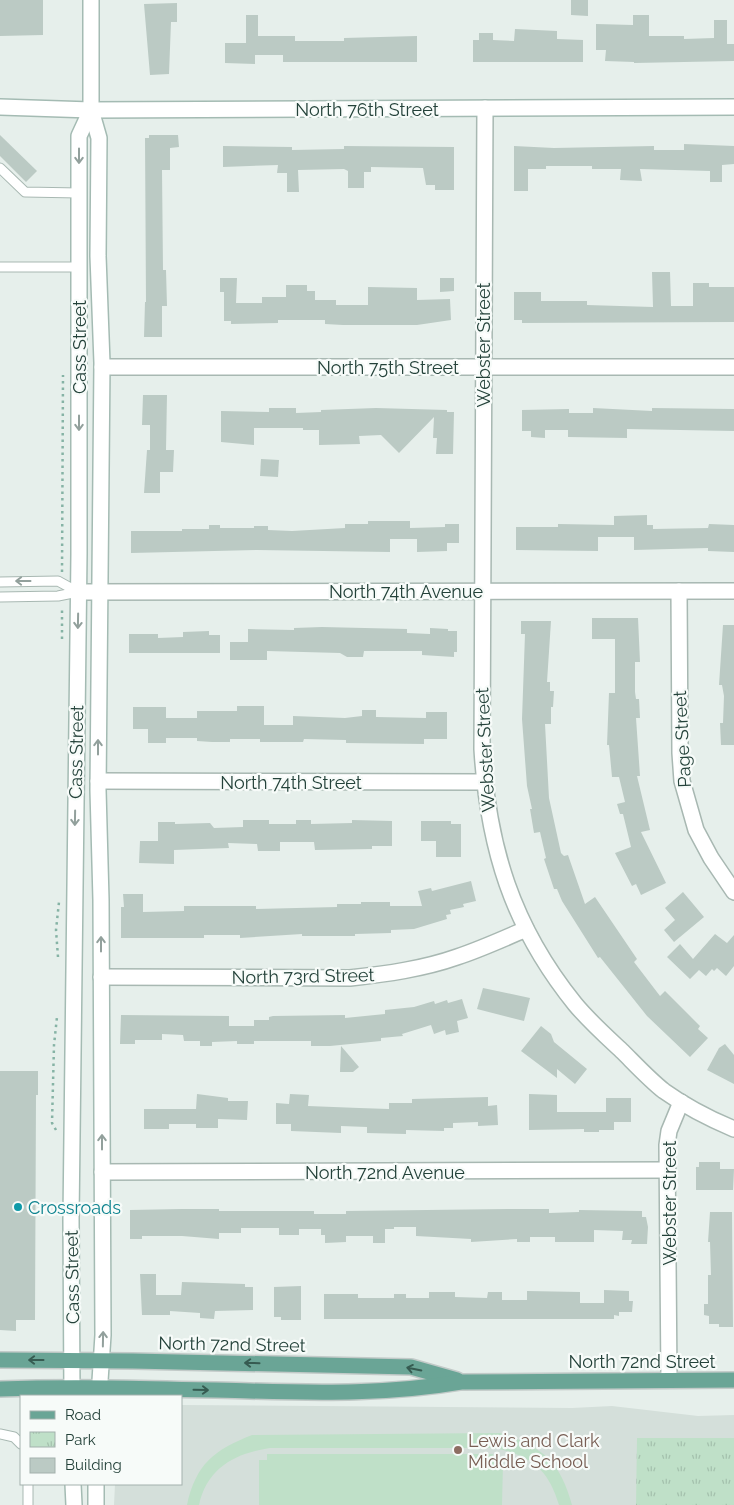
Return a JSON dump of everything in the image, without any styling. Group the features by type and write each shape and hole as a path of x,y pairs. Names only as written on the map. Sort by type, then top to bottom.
{"main road":[{"name":"North 72nd Street","path":"0,1360 411,1367 461,1382"},
{"name":"North 72nd Street","path":"0,1389 72,1392 345,1393 418,1390 461,1382 734,1380"}],"street":[{"name":"Cass Street","path":"91,0 91,110 99,138 98,256 102,367 98,781 102,977 102,1361 99,1392"},
{"name":"North 76th Street","path":"0,107 91,110 734,107"},
{"name":"Webster Street","path":"485,108 482,591 484,782 488,819 497,858 511,897 526,930 550,972 576,1006 664,1090 681,1102 669,1131 669,1380"},
{"name":"Cass Street","path":"72,1392 78,592 79,136 91,110"},
{"name":"North 75th Street","path":"102,367 734,367"},
{"name":"Page Street","path":"679,591 682,781 696,830 729,873"},
{"name":"North 74th Avenue","path":"78,592 734,591"},
{"name":"North 74th Street","path":"98,781 484,782"},
{"path":"729,873 734,892"},
{"name":"North 73rd Street","path":"102,977 350,978 375,976 408,970 457,957 526,930"},
{"path":"681,1102 734,1130"},
{"name":"North 72nd Avenue","path":"102,1172 668,1170"},
{"path":"73,1485 74,1505"},
{"path":"96,1485 96,1505"}],"lane":[{"path":"0,168 25,192 79,193"},
{"path":"0,267 79,267"},
{"path":"0,582 58,581 78,592"},
{"path":"0,597 58,596 78,592"},
{"path":"0,1434 14,1436 20,1443"},
{"path":"28,1485 28,1505"}],"shaded area":[{"name":"Lewis and Clark Middle School","path":"182,1405 572,1408 612,1406 698,1416 734,1415 734,1505 114,1505 115,1485 182,1485"}],"green space":[{"path":"500,1433 528,1444 548,1458 562,1477 572,1505 559,1505 550,1482 537,1466 529,1460 496,1448 270,1448 257,1450 234,1458 216,1472 209,1481 199,1505 187,1505 196,1479 209,1460 227,1446 252,1435"},
{"path":"637,1438 734,1438 734,1505 636,1505"},
{"path":"267,1454 493,1454 494,1463 503,1463 502,1505 259,1505 259,1460 267,1460"}],"building":[{"path":"0,0 43,0 43,35 0,36"},
{"path":"571,0 588,0 588,16 571,15"},
{"path":"177,3 177,22 171,22 169,74 150,75 144,4"},
{"path":"246,15 258,15 258,36 295,36 295,41 344,41 344,38 417,36 417,62 283,62 283,55 255,55 255,64 225,63 225,43 246,43"},
{"path":"633,15 649,15 649,36 684,36 684,39 714,38 714,20 727,20 727,44 734,44 734,61 634,63 605,61 606,50 596,50 596,24 633,25"},
{"path":"515,29 557,31 557,39 583,40 583,62 473,62 473,40 479,40 479,33 493,33 493,40 514,41"},
{"path":"0,135 37,171 26,182 0,156"},
{"path":"149,135 178,135 179,147 170,148 170,170 162,170 163,270 166,270 167,306 162,306 162,337 144,337 146,302 145,138 149,138"},
{"path":"684,144 734,146 734,164 722,165 722,182 710,182 710,171 640,169 642,181 620,180 621,169 592,169 592,166 546,166 546,169 528,169 528,191 514,191 514,146 554,148 654,146 654,150 684,150"},
{"path":"223,146 292,147 292,150 344,149 344,146 454,147 454,190 435,190 435,185 426,185 423,168 371,167 371,172 364,172 364,188 348,188 348,171 344,169 298,170 299,192 287,192 287,173 277,173 278,165 223,167"},
{"path":"652,272 670,272 671,306 693,306 693,283 709,283 709,287 734,287 734,322 522,323 522,320 514,320 514,292 541,292 541,301 587,301 587,305 653,307"},
{"path":"220,278 237,278 236,303 262,303 262,297 286,297 286,285 307,285 307,291 315,291 315,300 336,300 336,305 368,305 368,287 417,288 417,300 450,299 451,320 417,325 343,325 325,324 325,320 278,320 278,323 231,324 231,321 224,321 224,292 220,292"},
{"path":"440,278 454,278 454,291 440,292"},
{"path":"143,395 167,395 166,450 174,450 173,472 160,472 160,493 144,493 147,450 150,450 150,425 142,425"},
{"path":"269,408 296,408 296,413 376,408 447,410 447,412 454,412 453,454 436,454 437,438 433,438 434,417 399,453 381,435 359,436 360,444 319,445 319,430 303,430 303,428 254,428 254,445 221,442 221,411 269,412"},
{"path":"593,408 652,411 652,408 734,409 734,431 627,429 627,438 568,437 568,430 545,430 545,438 531,437 531,431 522,431 522,410 569,409 569,413 593,413"},
{"path":"261,459 279,460 278,477 260,476"},
{"path":"647,515 647,525 653,525 653,529 708,528 709,524 734,525 734,552 708,551 708,548 634,550 634,537 598,537 598,551 516,550 516,527 558,527 558,524 614,525 614,516"},
{"path":"368,521 410,521 410,528 445,527 445,524 459,524 459,543 447,543 447,551 417,552 417,539 390,539 390,552 257,550 131,553 131,531 182,531 182,529 209,529 209,525 220,525 220,528 268,526 268,530 292,531 345,528 345,524 368,524"},
{"path":"592,618 638,618 640,662 635,662 635,692 636,699 639,699 640,718 636,718 640,776 637,776 650,830 641,832 666,883 641,895 636,884 632,886 615,853 631,847 623,814 620,814 617,804 625,802 619,777 612,777 609,745 607,745 609,693 615,693 615,639 592,639"},
{"path":"521,621 551,621 547,682 550,682 550,691 554,691 553,707 551,707 551,724 545,724 549,798 561,853 564,856 568,855 585,904 595,897 637,959 634,962 660,996 665,991 700,1026 698,1029 708,1038 690,1057 647,1016 600,957 598,958 562,901 557,889 554,889 544,859 546,858 540,832 534,833 530,809 532,809 527,786 522,719 525,634 521,634"},
{"path":"723,625 734,625 734,745 721,745 720,723 723,723 724,696 722,685 719,685"},
{"path":"294,628 407,629 407,633 430,634 430,628 448,629 448,631 457,631 457,652 454,652 454,657 422,655 422,651 364,651 363,657 347,657 340,653 267,651 267,660 230,660 230,642 248,642 248,629 294,630"},
{"path":"209,631 209,635 220,635 220,653 129,653 129,634 158,634 158,638 183,637 183,632"},
{"path":"237,706 264,706 264,725 293,725 293,716 345,718 362,716 362,710 376,710 376,717 426,718 426,712 447,712 447,739 424,739 424,744 346,743 346,740 304,739 303,742 260,742 260,739 230,739 230,742 212,742 197,741 197,738 166,738 166,743 148,743 148,729 133,729 133,707 166,707 166,718 197,718 197,711 237,711"},
{"path":"243,820 269,820 269,824 296,824 296,820 311,820 311,824 352,823 352,820 392,821 392,846 372,846 372,849 315,850 314,842 280,842 280,851 258,851 257,844 228,843 229,848 174,850 174,864 139,863 140,841 158,841 158,822 175,822 175,824 210,823 214,828 243,827"},
{"path":"421,821 451,821 451,824 461,824 461,857 436,857 436,841 421,841"},
{"path":"471,881 476,901 463,904 464,907 450,910 451,914 446,915 447,919 414,929 391,930 391,933 355,934 355,936 302,936 302,934 240,938 240,935 204,935 204,938 121,938 121,907 124,907 123,894 143,894 143,912 184,911 184,906 256,906 256,909 337,907 337,904 361,904 361,902 390,902 390,906 422,906 418,891 431,888 432,891"},
{"path":"683,892 704,917 674,942 664,930 675,920 665,908"},
{"path":"715,934 727,943 734,935 734,966 726,976 717,968 714,971 712,969 706,976 699,970 690,979 667,957 680,944 693,959"},
{"path":"483,988 530,998 524,1021 477,1009"},
{"path":"462,999 468,1018 457,1021 459,1032 446,1035 445,1030 434,1034 431,1025 402,1034 403,1036 381,1038 381,1041 330,1046 311,1046 311,1041 254,1041 254,1044 237,1044 237,1041 212,1042 212,1046 200,1046 200,1041 184,1041 183,1035 162,1034 162,1040 135,1040 135,1044 120,1044 121,1015 229,1016 229,1026 254,1026 254,1020 269,1020 269,1017 273,1016 345,1015 345,1018 385,1014 385,1010 414,1007 434,1001 435,1004 447,1000 448,1003"},
{"path":"541,1026 551,1034 554,1042 587,1069 575,1084 557,1069 557,1078 521,1051"},
{"path":"725,1044 734,1055 734,1084 707,1070 719,1048"},
{"path":"341,1046 359,1067 353,1072 340,1072"},
{"name":"Crossroads","path":"0,1071 38,1071 38,1095 36,1095 35,1320 16,1320 16,1331 0,1330"},
{"path":"197,1094 228,1098 228,1101 248,1101 247,1120 218,1119 218,1128 196,1128 196,1124 169,1124 169,1129 144,1129 144,1109 196,1109"},
{"path":"290,1094 309,1095 308,1106 389,1109 389,1103 412,1103 412,1099 488,1097 488,1106 497,1105 498,1125 478,1126 478,1122 453,1123 453,1128 444,1128 444,1131 406,1130 406,1134 367,1133 367,1127 341,1126 341,1133 291,1131 291,1124 276,1124 276,1103 289,1104"},
{"path":"529,1094 557,1095 557,1112 606,1112 606,1098 631,1098 631,1122 614,1122 614,1130 599,1130 599,1132 584,1132 584,1129 529,1130"},
{"path":"699,1162 720,1162 720,1169 734,1169 733,1190 696,1190 696,1167 699,1167"},
{"path":"508,1209 549,1209 549,1213 579,1212 579,1210 642,1211 642,1217 646,1217 648,1227 647,1244 631,1244 632,1240 622,1240 623,1231 594,1230 594,1242 555,1242 555,1237 530,1237 530,1242 517,1242 517,1239 471,1242 471,1239 416,1236 416,1227 385,1229 385,1243 373,1243 373,1236 346,1236 346,1242 325,1243 325,1235 321,1235 321,1229 299,1229 299,1235 279,1235 279,1228 241,1228 241,1233 219,1233 219,1239 182,1236 142,1236 142,1239 130,1239 130,1210 314,1211 314,1214 346,1214 346,1211"},
{"path":"710,1212 732,1212 733,1327 719,1327 719,1324 709,1324 709,1316 704,1315 704,1304 708,1304 708,1275 711,1275 710,1242 708,1242"},
{"path":"140,1274 156,1274 156,1295 181,1295 182,1282 245,1284 245,1287 253,1287 253,1310 215,1311 214,1319 200,1318 200,1313 170,1311 170,1315 142,1315"},
{"path":"301,1286 301,1320 281,1320 281,1317 274,1317 274,1287"},
{"path":"604,1290 629,1291 629,1301 633,1301 632,1312 619,1312 619,1316 614,1315 614,1319 324,1319 324,1294 358,1294 358,1298 394,1298 394,1294 406,1294 406,1298 429,1298 429,1292 455,1292 455,1297 487,1298 488,1292 502,1292 502,1300 527,1300 527,1291 580,1292 580,1303 604,1303"}],"place":[{"name":"Crossroads","path":"18,1207"},
{"name":"Lewis and Clark Middle School","path":"458,1450"}]}
